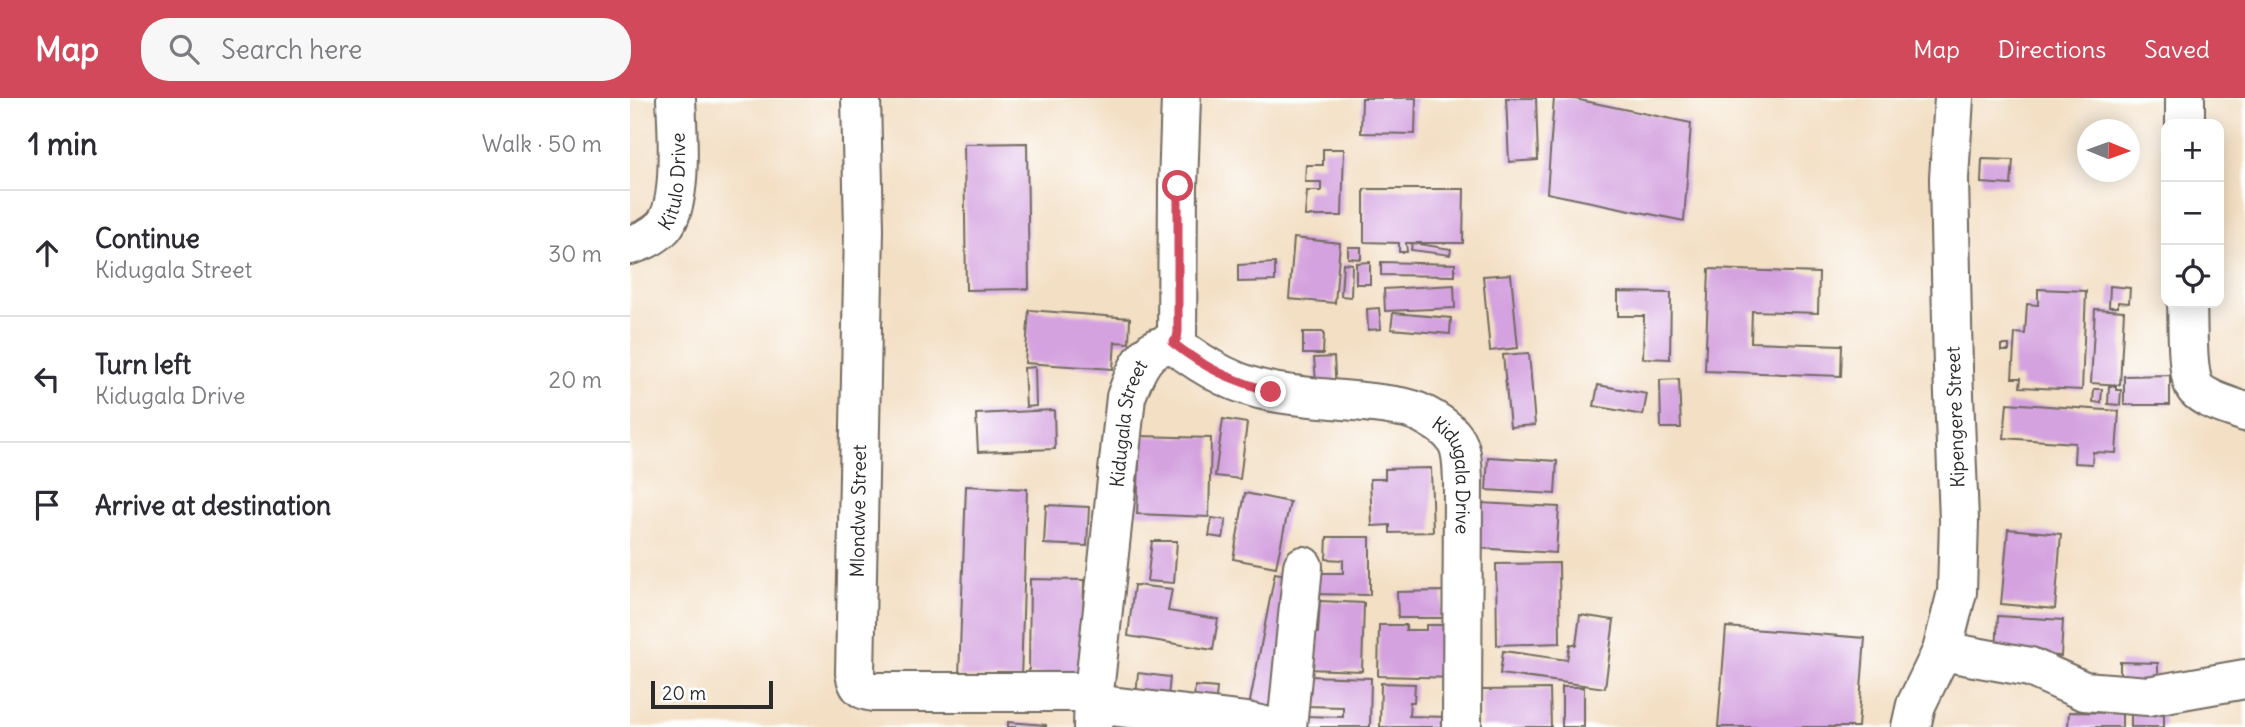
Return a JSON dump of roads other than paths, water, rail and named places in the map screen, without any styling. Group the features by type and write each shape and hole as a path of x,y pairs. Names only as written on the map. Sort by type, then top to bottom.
{"street":[{"name":"Kitulo Drive","path":"630,245 648,239 665,225 675,195 678,165 676,98"},
{"name":"Mlondwe Street","path":"862,98 864,229 856,682 860,688 873,692 1093,708"},
{"name":"Kidugala Street","path":"1093,708 1126,397 1136,374 1150,353 1173,343 1178,332 1181,98"},
{"name":"Kipengere Street","path":"1911,727 1916,705 1942,651 1957,592 1959,520 1948,178 1954,98"},
{"path":"2185,98 2185,119"},
{"path":"2187,308 2190,372 2195,388 2211,399 2245,412"},
{"name":"Kidugala Drive","path":"1173,343 1192,359 1228,378 1271,392 1409,408 1433,420 1455,438 1462,457 1463,481 1462,727"},
{"path":"1287,727 1303,566"},
{"path":"1942,651 2030,667 2084,691 2148,696 2245,679"},
{"path":"1093,708 1247,722 1269,727"}]}
